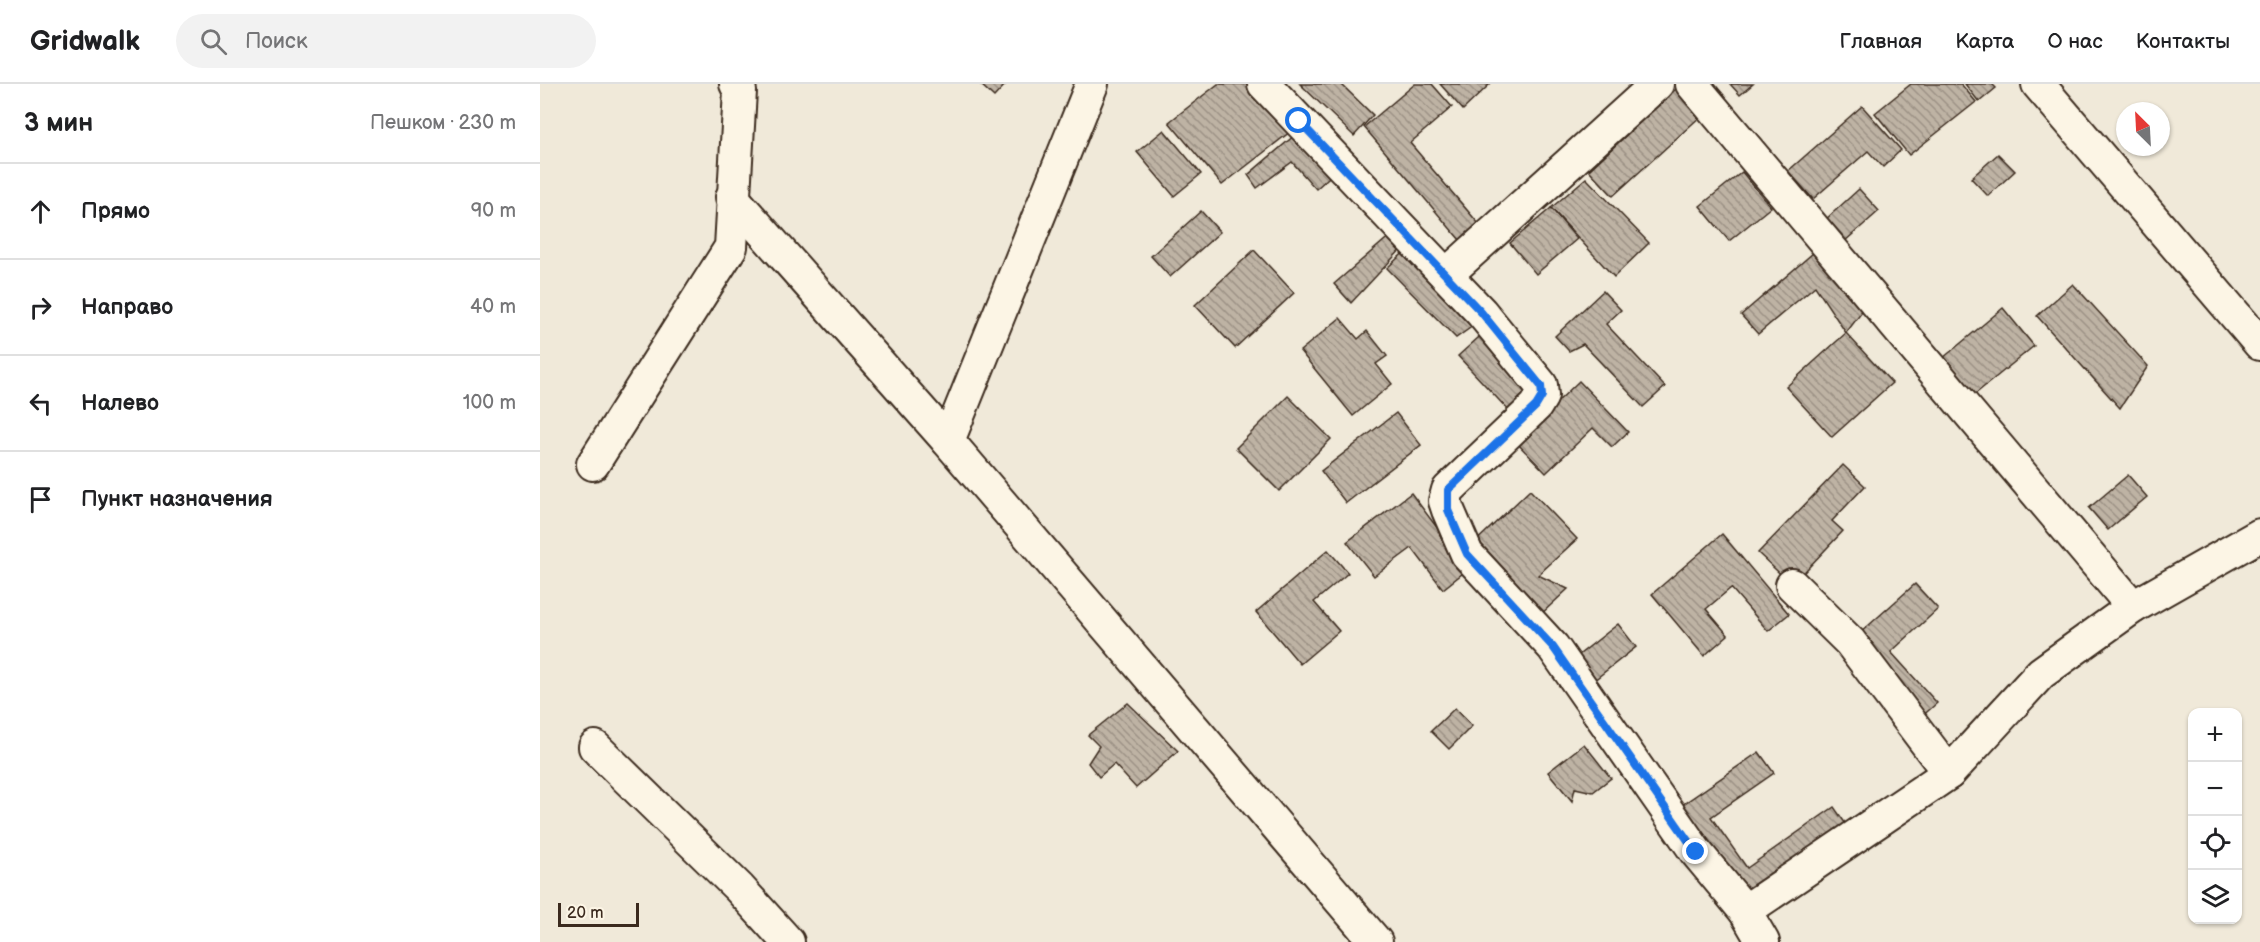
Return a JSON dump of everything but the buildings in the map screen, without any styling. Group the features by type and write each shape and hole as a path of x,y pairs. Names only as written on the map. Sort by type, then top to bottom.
{"street":[{"path":"593,464 731,247 732,197 740,91 736,84"},
{"path":"948,441 1092,84"},
{"path":"1264,84 1481,312 1541,386 1542,396 1536,406 1448,490 1448,510 1467,554 1553,647 1696,852 1745,911 1763,942"},
{"path":"1446,275 1658,84"},
{"path":"1692,84 2133,607"},
{"path":"2038,84 2260,344"},
{"path":"732,197 948,441 1377,942"},
{"path":"1745,911 1948,773 2041,673 2133,607 2260,535"},
{"path":"1792,585 1850,642 1948,773"},
{"path":"595,747 739,888 788,942"}],"route":[{"path":"1299,121 1481,312 1541,386 1542,396 1536,406 1448,490 1446,501 1448,510 1467,554 1553,647 1696,852"}]}
